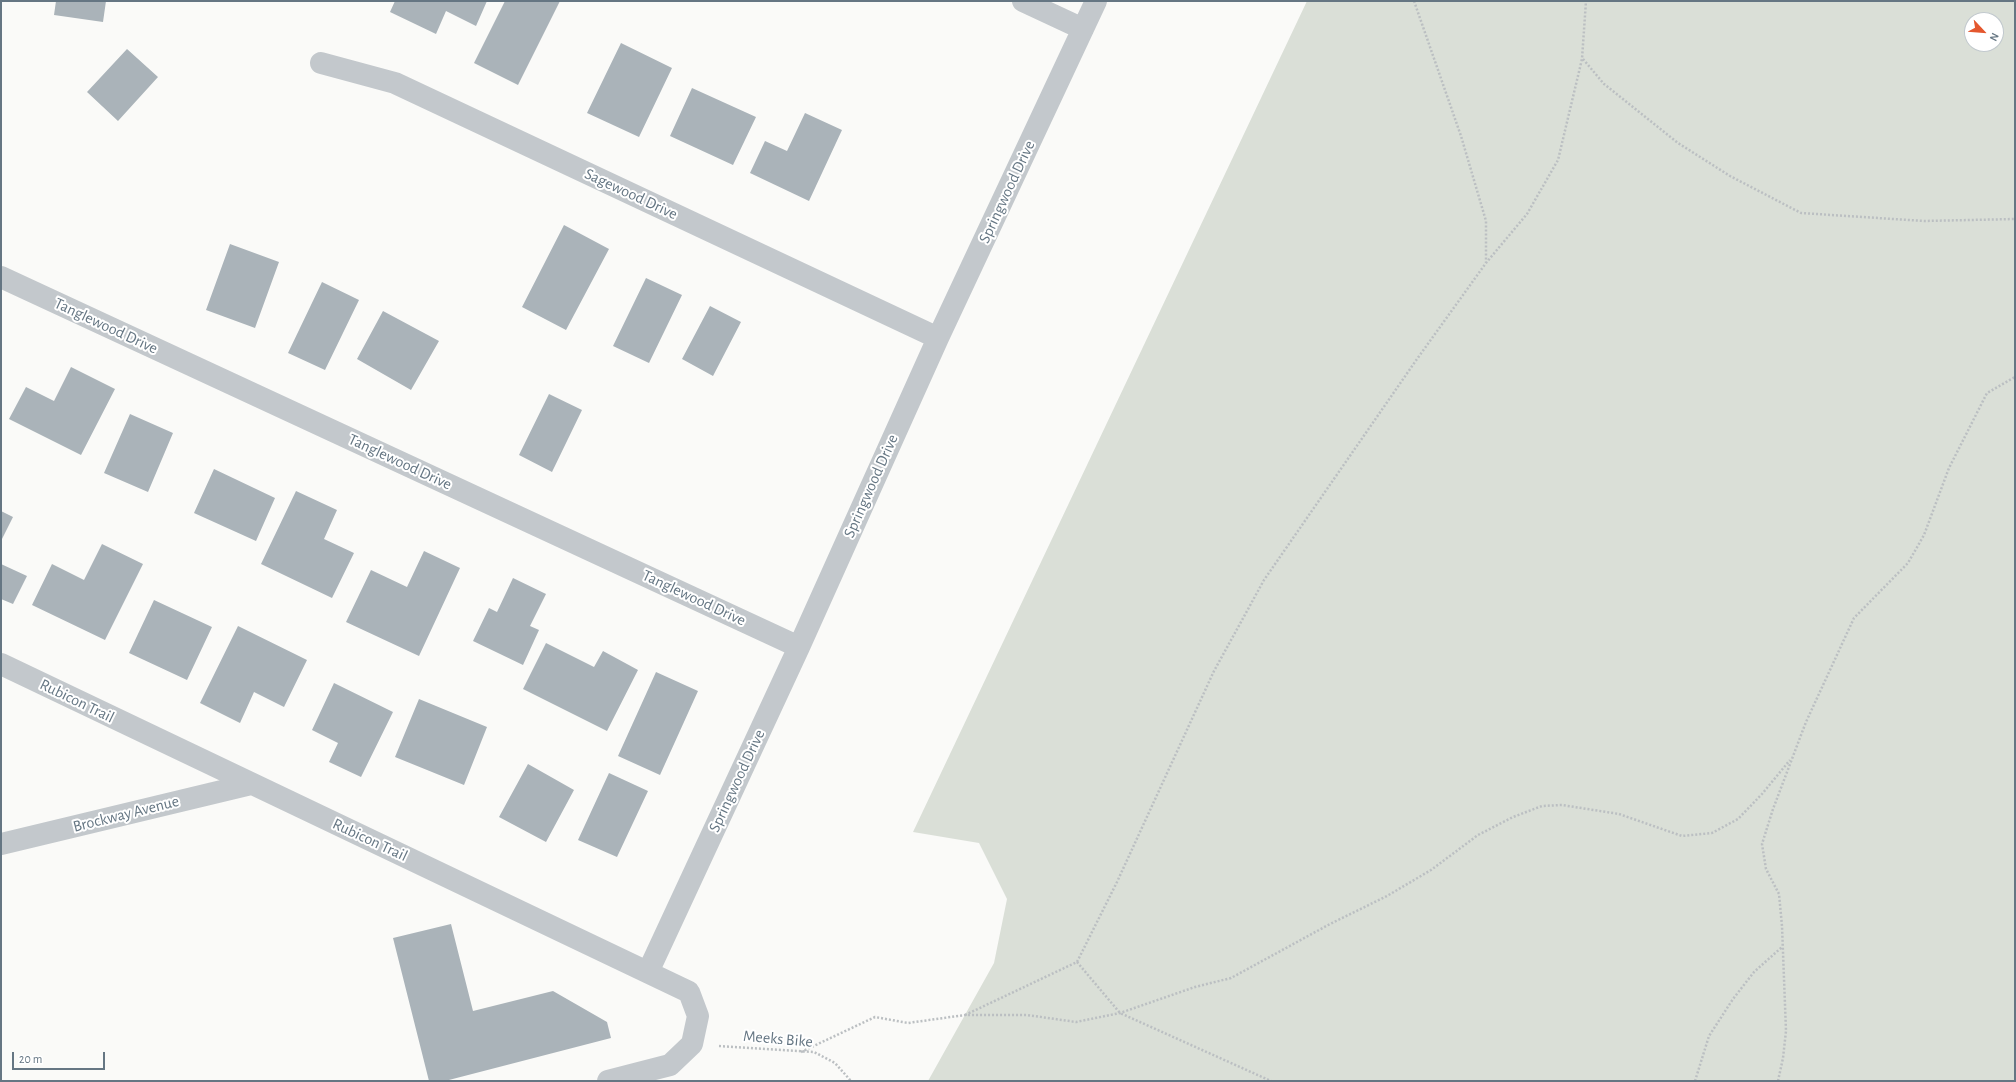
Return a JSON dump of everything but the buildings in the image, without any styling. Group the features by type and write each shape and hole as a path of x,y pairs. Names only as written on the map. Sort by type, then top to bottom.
{"street":[{"path":"1023,1 1083,29"},
{"name":"Springwood Drive","path":"648,972 799,647 938,338 1096,1"},
{"name":"Sagewood Drive","path":"321,62 395,83 938,338"},
{"name":"Tanglewood Drive","path":"1,277 799,647"},
{"name":"Rubicon Trail","path":"1,664 688,992 698,1016 692,1044"},
{"name":"Brockway Avenue","path":"1,844 251,784"},
{"path":"608,1081 670,1065 692,1044"}],"path":[{"path":"1414,1 1461,136 1486,221 1486,263"},
{"path":"965,1015 1077,962 1117,882 1214,671 1264,580 1333,478 1486,263 1527,214 1558,160 1582,59 1586,1"},
{"path":"1582,59 1604,84 1678,143 1730,176 1801,213 1924,221 2015,219"},
{"path":"1778,1081 1784,1058 1786,1031 1782,947 1778,894 1766,869 1762,844 1790,760 1828,672 1854,618 1908,563 1924,535 1949,468 1987,393 2015,377"},
{"path":"801,1052 875,1017 908,1023 965,1015 1027,1015 1076,1022 1120,1013 1195,987 1231,978 1330,924 1387,896 1431,870 1478,834 1542,806 1562,805 1619,814 1682,836 1712,833 1738,819 1762,794 1790,760"},
{"path":"1695,1081 1709,1036 1732,999 1754,972 1782,947"},
{"path":"1077,962 1120,1013 1271,1081"},
{"name":"Meeks Bike","path":"692,1044 814,1052 835,1063 851,1081"}],"shaded area":[{"path":"1307,1 2015,1 2015,1081 928,1081 994,963 1007,899 979,843 913,832"}]}
